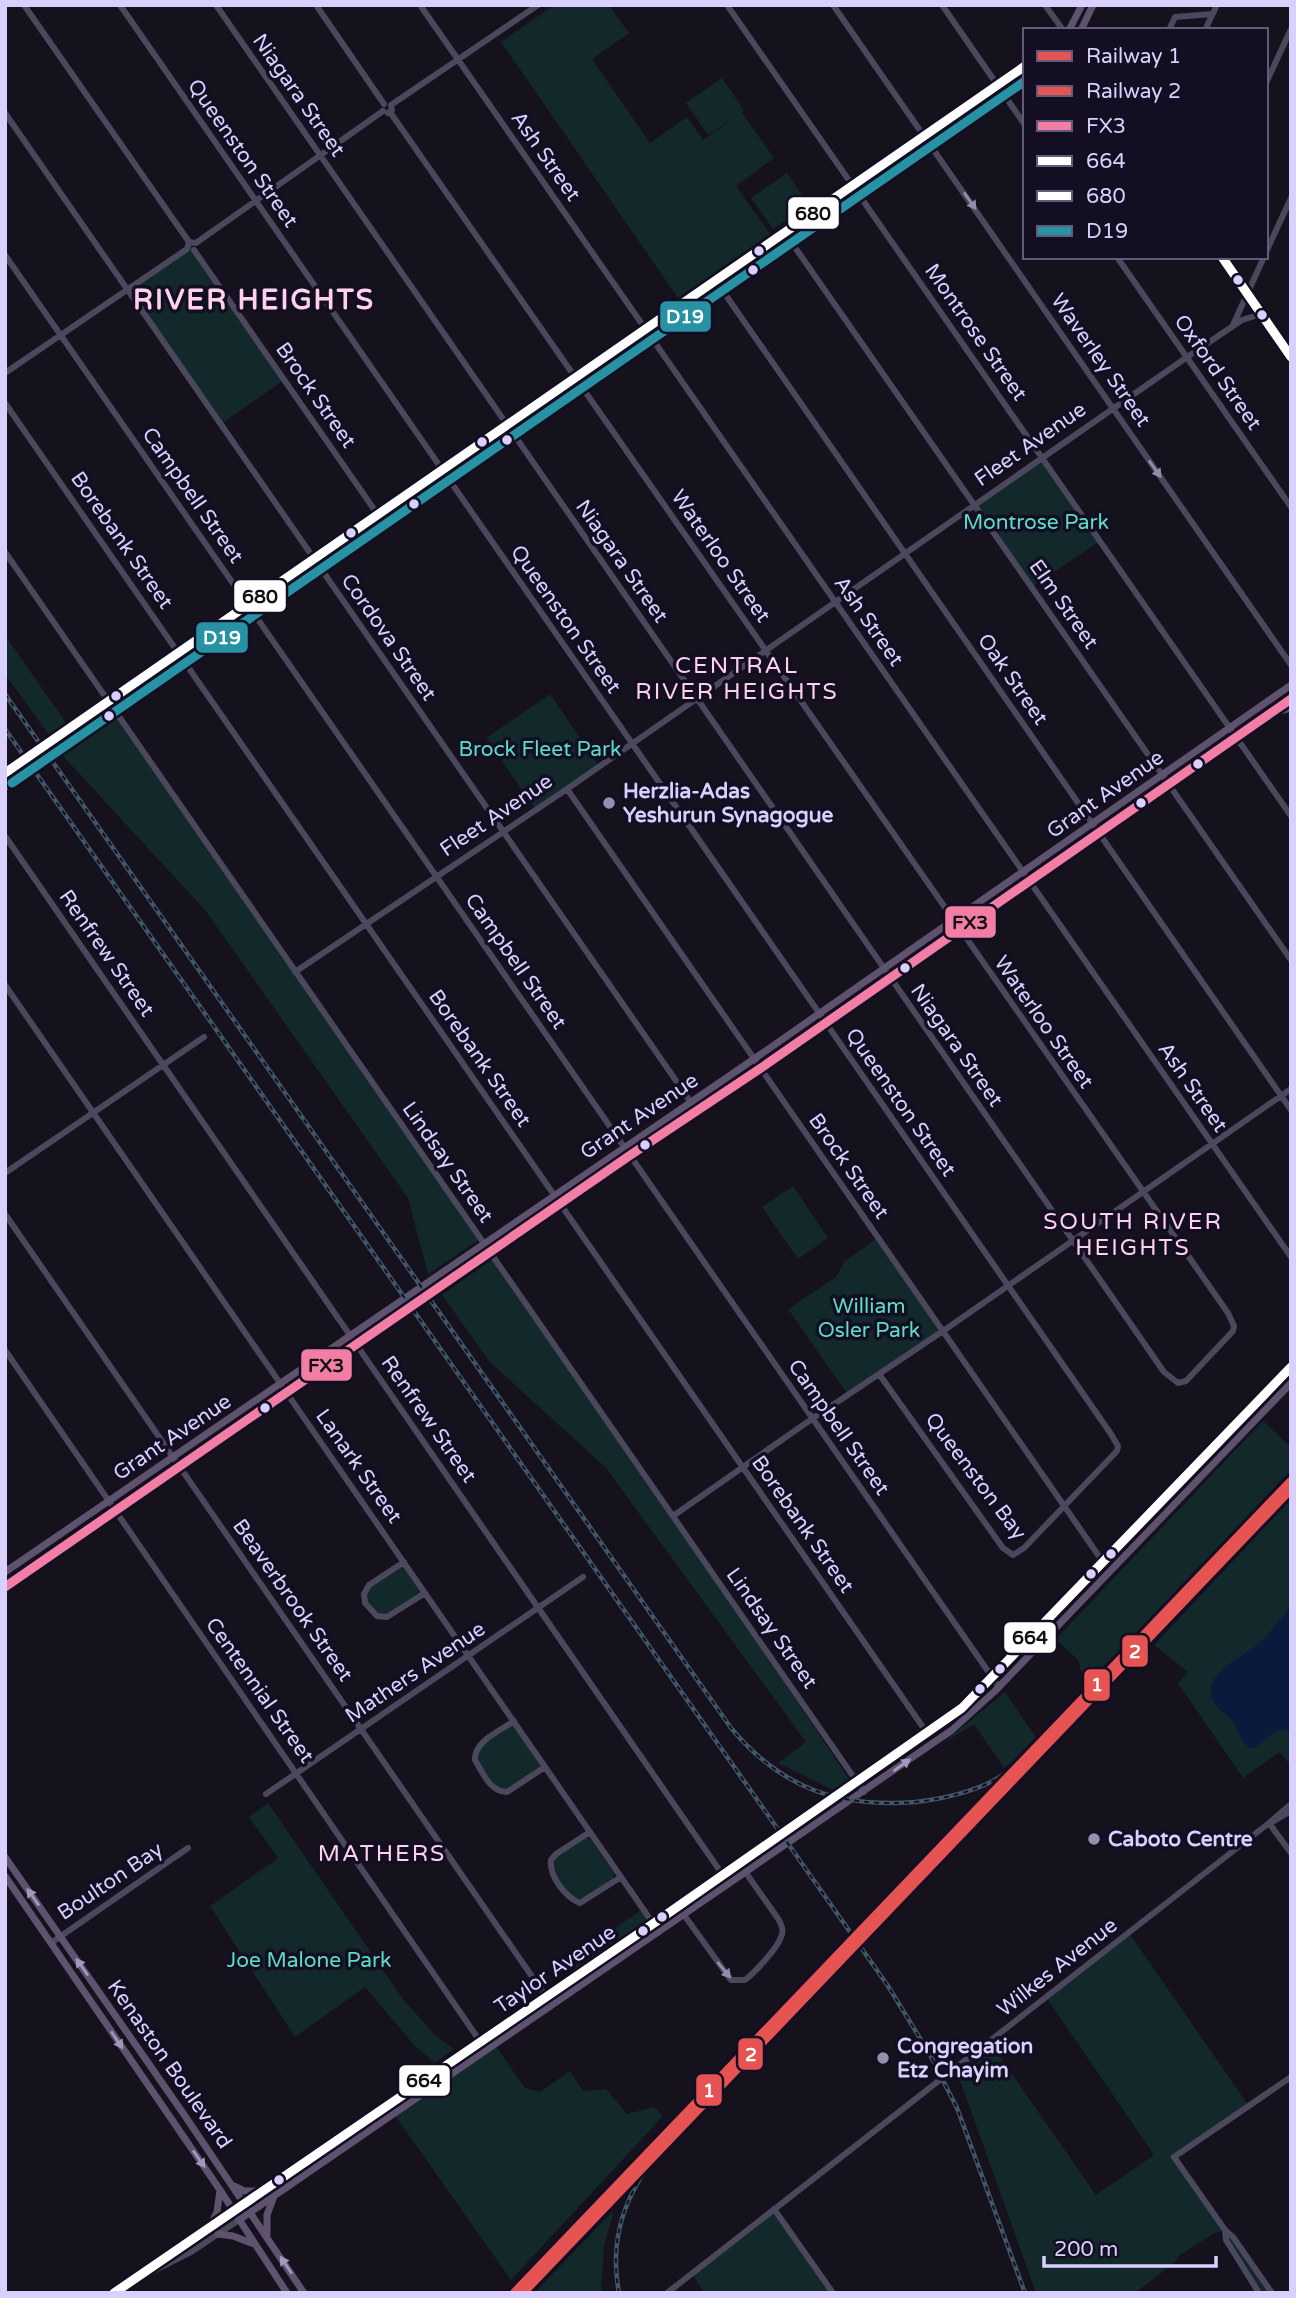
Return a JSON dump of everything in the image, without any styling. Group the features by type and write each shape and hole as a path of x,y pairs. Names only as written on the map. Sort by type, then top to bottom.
{"main road":[{"path":"1070,28 1082,5"},
{"path":"1082,28 1093,5"},
{"path":"5,773 1023,67"},
{"path":"5,786 1023,81"},
{"name":"Grant Avenue","path":"5,1573 754,1059 1291,685"},
{"name":"Grant Avenue","path":"5,1587 890,979 1291,699"},
{"path":"1271,713 1291,708"},
{"name":"Taylor Avenue","path":"233,2211 962,1709 1291,1367"},
{"name":"Taylor Avenue","path":"239,2220 952,1730 999,1687 1291,1383"},
{"name":"Kenaston Boulevard","path":"5,1857 304,2293"},
{"name":"Kenaston Boulevard","path":"5,1876 220,2190 287,2293"},
{"path":"231,2183 244,2191 262,2191"},
{"path":"210,2226 217,2212 220,2190"},
{"path":"267,2237 267,2215 274,2196"},
{"path":"218,2234 254,2244"}],"street":[{"name":"Brock Street","path":"24,5 385,525"},
{"name":"Queenston Street","path":"120,5 1008,1286"},
{"name":"Niagara Street","path":"216,5 1072,1241"},
{"name":"Waterloo Street","path":"316,5 959,931 1228,1313 1234,1326 1233,1331 1186,1381 1178,1383 1169,1378 1072,1241"},
{"name":"Ash Street","path":"420,5 1291,1257"},
{"path":"5,373 458,60 526,8 538,5"},
{"name":"Montrose Street","path":"727,5 1291,816"},
{"name":"Waverley Street","path":"833,5 1291,665"},
{"path":"942,5 1023,122"},
{"path":"1045,5 1062,28"},
{"path":"1207,28 1217,5"},
{"path":"1170,28 1175,17 1212,14"},
{"path":"1268,79 1291,29"},
{"name":"Cordova Street","path":"5,113 697,1111"},
{"path":"1268,248 1291,198"},
{"name":"Elm Street","path":"785,233 1291,960"},
{"name":"Campbell Street","path":"5,255 999,1687"},
{"name":"Oxford Street","path":"1118,259 1291,507"},
{"path":"1223,259 1291,357"},
{"path":"1232,327 1263,259"},
{"name":"Oak Street","path":"716,281 1291,1110"},
{"name":"Fleet Avenue","path":"295,972 567,789 1186,357 1242,320 1261,314"},
{"name":"Borebank Street","path":"5,403 927,1733"},
{"name":"Lindsay Street","path":"5,552 864,1792"},
{"name":"Brock Street","path":"567,789 1103,1562"},
{"name":"Renfrew Street","path":"5,836 729,1884"},
{"name":"Lanark Street","path":"5,985 659,1932"},
{"path":"5,1173 204,1037"},
{"path":"673,1516 1291,1090"},
{"name":"Beaverbrook Street","path":"5,1214 550,2007"},
{"name":"Queenston Bay","path":"879,1374 1007,1553 1018,1553 1114,1456 1118,1446 1008,1286"},
{"name":"Centennial Street","path":"5,1350 486,2050"},
{"path":"1227,1449 1230,1430"},
{"path":"404,1562 369,1585 364,1594 365,1603 377,1616 387,1617 425,1593"},
{"name":"Mathers Avenue","path":"266,1794 583,1577"},
{"path":"514,1721 476,1750 475,1760 493,1788 507,1792 545,1767"},
{"name":"Wilkes Avenue","path":"667,2293 1291,1804"},
{"name":"Wilkes Avenue","path":"1269,1823 1291,1811"},
{"path":"1269,1823 1291,1853"},
{"path":"590,1832 551,1860 553,1873 568,1896 580,1903 621,1877"},
{"name":"Boulton Bay","path":"51,1943 188,1848"},
{"path":"684,1915 727,1976 731,1980 745,1980 779,1941 783,1929 739,1863"},
{"path":"1272,2293 1174,2157 1291,2077"},
{"path":"775,2209 833,2293"},
{"name":"Taylor Avenue","path":"114,2293 233,2211"},
{"name":"Taylor Avenue","path":"124,2285 191,2252 239,2220"},
{"path":"1225,2230 1226,2240 1259,2293"}],"green space":[{"path":"554,5 612,5 610,7 629,33 592,59 650,143 687,117 703,140 736,117 708,135 686,103 722,78 744,110 742,113 774,158 736,186 770,234 678,298 501,42"},
{"path":"787,173 809,205 773,229 751,198"},
{"path":"192,246 284,380 221,424 127,289"},
{"name":"Montrose Park","path":"1042,457 1100,541 1031,588 974,504"},
{"path":"5,635 66,723 49,735 5,674"},
{"name":"Brock Fleet Park","path":"550,694 599,766 536,810 486,738"},
{"path":"118,717 480,1239 428,1274 408,1198 205,910 63,756"},
{"path":"793,1186 828,1238 798,1259 762,1207"},
{"name":"William Osler Park","path":"877,1238 943,1331 848,1395 788,1309 836,1277 844,1262"},
{"path":"494,1258 673,1516 849,1779 833,1790 778,1763 806,1742 606,1468 489,1361 442,1295"},
{"path":"1263,1421 1291,1447 1291,1470 1092,1681 1080,1669 1079,1661 1056,1639"},
{"path":"1291,1499 1291,1766 1280,1752 1243,1778 1178,1683 1188,1672 1154,1645"},
{"path":"404,1562 425,1593 387,1617 377,1616 365,1603 365,1591"},
{"path":"1005,1692 1037,1739 1025,1752 1004,1768 974,1724 942,1744"},
{"path":"514,1721 545,1767 501,1792 475,1760 476,1750"},
{"name":"Joe Malone Park","path":"268,1803 403,1999 435,2035 454,2049 435,2063 414,2045 365,1987 295,2037 210,1906 278,1858 249,1817"},
{"path":"585,1838 590,1838 614,1873 613,1879 602,1888 581,1899 570,1894 560,1882 555,1861 560,1853"},
{"path":"643,1909 653,1923 576,1976 566,1961"},
{"path":"651,1929 653,1932 556,1999 552,1997"},
{"path":"1129,1933 1249,2106 1174,2157 1272,2293 1259,2293 1226,2240 1224,2230 1180,2255 1175,2262 1135,2293 1036,2293 954,2069 989,2041 1096,2195 1154,2155 1046,1997"},
{"path":"495,2045 525,2088 540,2092 570,2071 583,2091 606,2089 627,2114 654,2107 663,2116 511,2280 394,2114"},
{"path":"774,2209 833,2293 705,2293 692,2274"},
{"path":"614,2210 604,2246 601,2293 534,2293"}],"water":[{"path":"1291,1604 1291,1731 1277,1731 1258,1746 1249,1747 1234,1723 1213,1700 1213,1682 1224,1669 1264,1638"}],"railway":[{"path":"5,694 731,1728 750,1749 770,1766 813,1790 836,1797 887,1803 935,1799 974,1789 999,1777 1039,1745"},
{"path":"5,729 888,1986 929,2053 957,2108 1025,2293"},
{"path":"619,2293 616,2265 623,2214 646,2170 697,2110"}],"rail line":[{"name":"1","path":"515,2293 1291,1482"},
{"name":"2","path":"522,2293 1291,1488"}],"transit line":[{"name":"680","path":"5,773 1023,67"},
{"name":"D19","path":"12,783 1023,82"},
{"name":"680","path":"1223,259 1291,357"},
{"name":"FX3","path":"5,1587 629,1156 761,1068 1291,699"},
{"name":"664","path":"114,2293 660,1919 962,1708 1291,1367"}],"place":[{"name":"Herzlia-Adas Yeshurun Synagogue","path":"609,803"},
{"name":"Caboto Centre","path":"1094,1839"},
{"name":"Congregation Etz Chayim","path":"883,2058"}],"district":[{"name":"RIVER HEIGHTS","path":"254,299"},
{"name":"CENTRAL RIVER HEIGHTS","path":"737,678"},
{"name":"SOUTH RIVER HEIGHTS","path":"1133,1234"},
{"name":"MATHERS","path":"382,1853"}]}
